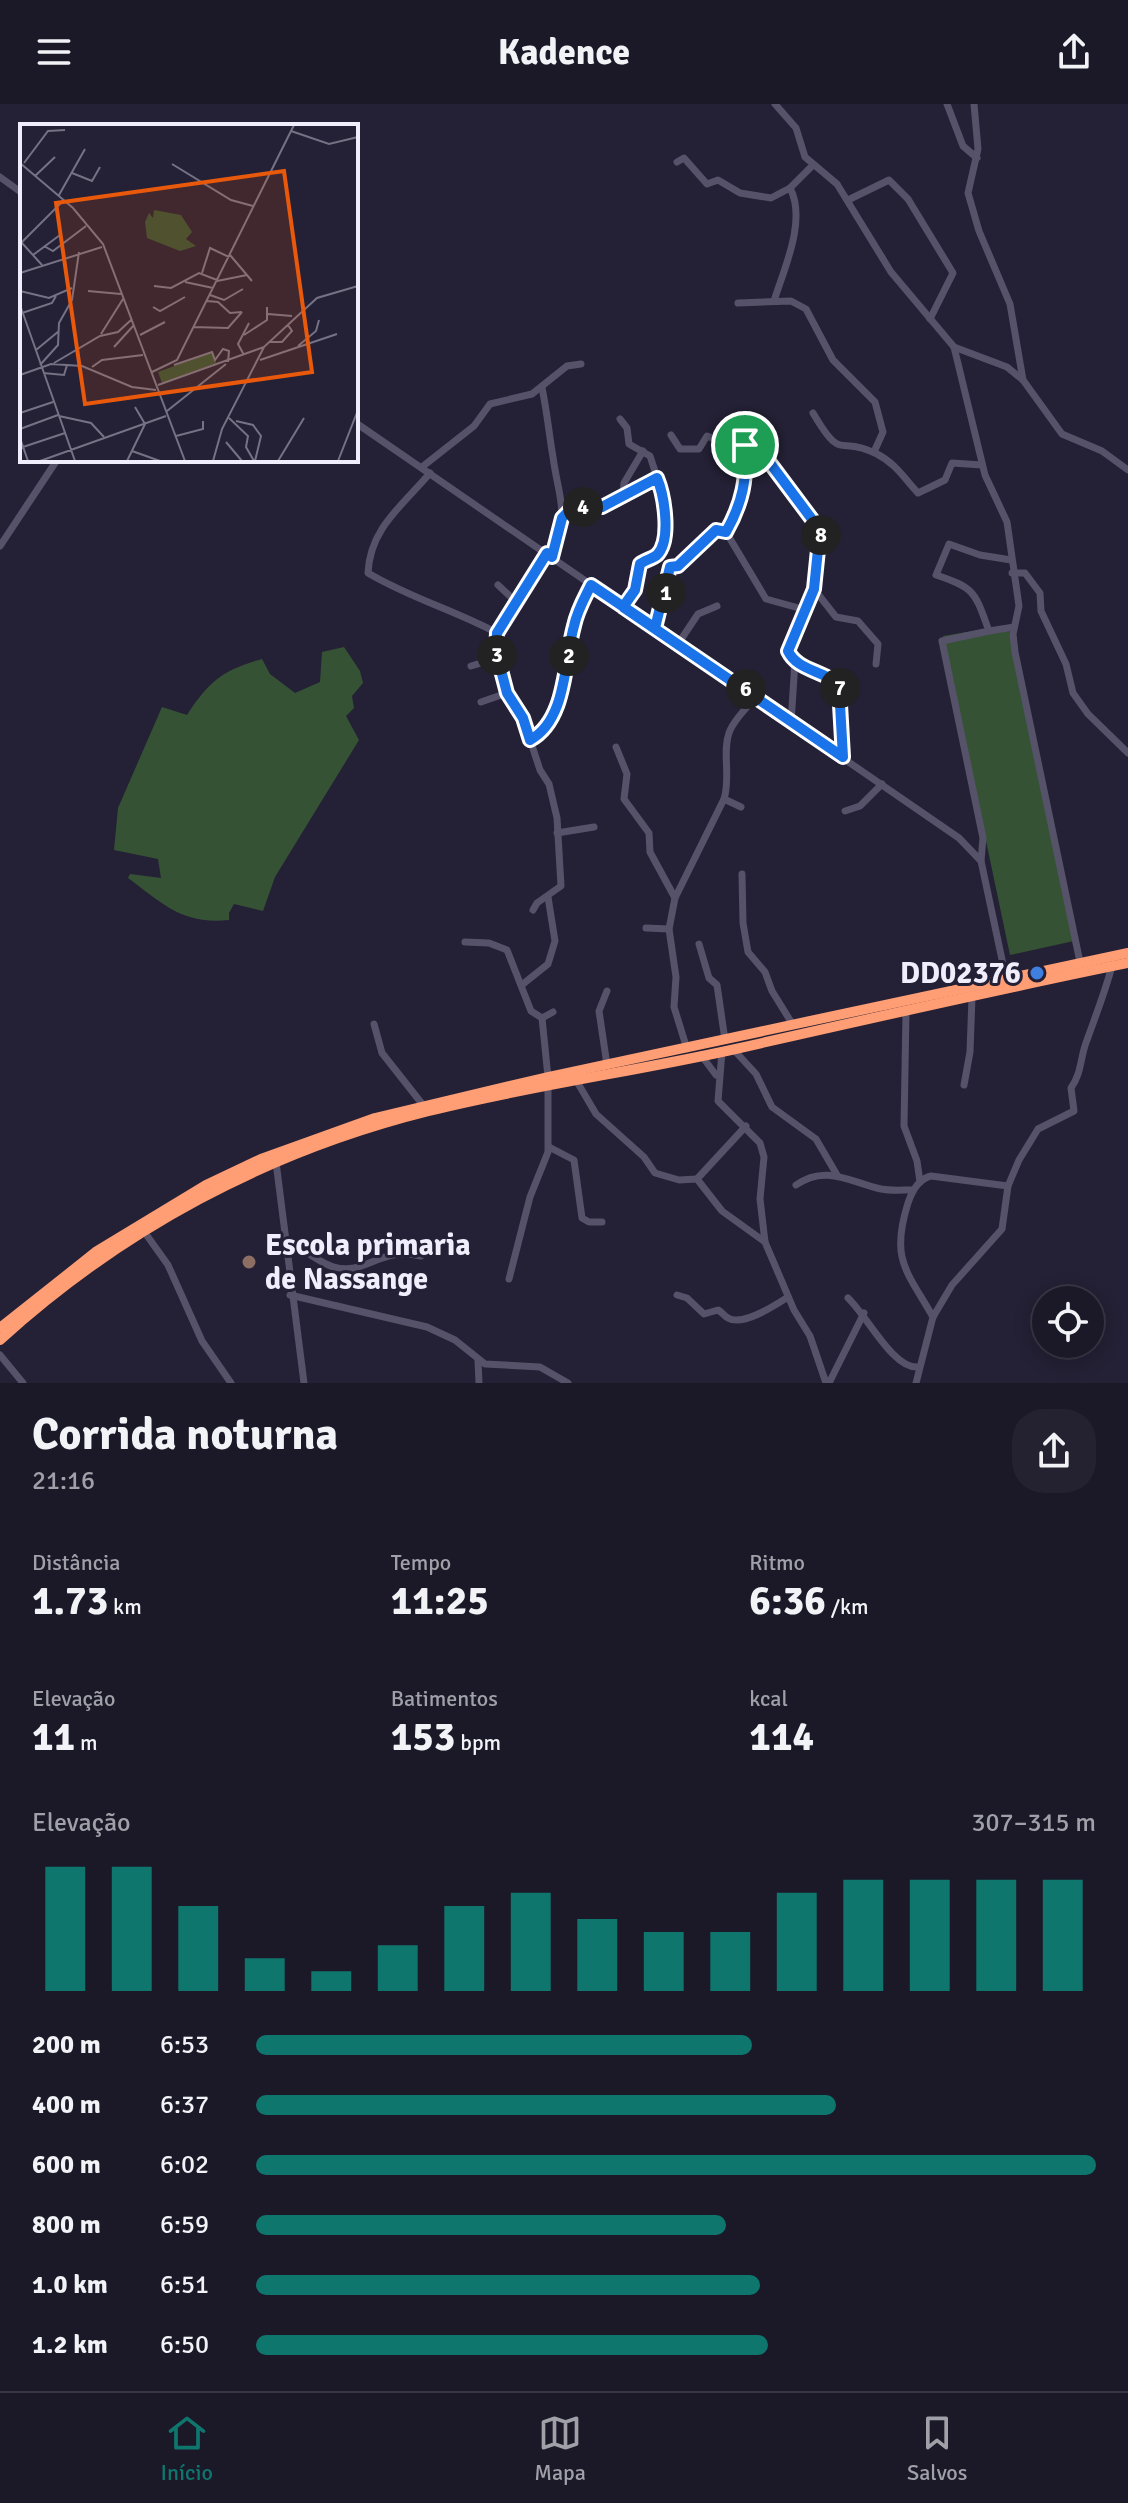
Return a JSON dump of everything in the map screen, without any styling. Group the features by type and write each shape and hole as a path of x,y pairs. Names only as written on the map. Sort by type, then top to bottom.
{"highway":[{"path":"0,1340 48,1297 143,1230 276,1162 386,1123 607,1065 687,1049 727,1047 972,997 1080,962 1128,953"},
{"path":"0,1328 97,1251 206,1185 301,1143 423,1105 548,1081 576,1080 701,1055 793,1025 1128,963"}],"street":[{"path":"775,104 796,128 805,157 812,166 830,177 848,200 891,272 954,347 982,465 1007,522 1019,606 1014,627 1015,652 1080,962"},
{"path":"947,104 963,146 977,158"},
{"path":"974,104 977,158 968,182 970,201 1010,304 1023,380"},
{"path":"677,162 684,158 707,184 718,180 749,196 771,198 790,188 812,166"},
{"path":"0,177 20,192"},
{"path":"848,200 886,180 908,199 953,273 930,319"},
{"path":"774,301 795,222 795,201 790,188"},
{"path":"738,303 774,301 801,304 833,360 875,402 883,432 874,452"},
{"path":"954,347 995,361 1023,380 1062,434 1102,451 1128,470"},
{"path":"422,467 474,426 490,404 525,397 542,388 567,366 581,364"},
{"path":"533,910 562,881 557,833 549,784 540,770 523,718 507,693 498,658 497,633 515,601 549,555 562,518 563,499 553,460 549,416 542,388"},
{"path":"813,413 830,442 874,452 892,463 922,493 945,480 952,463 982,465"},
{"path":"620,419 627,428 629,444 650,456 663,508 663,546 655,557 640,564 635,590 623,607"},
{"path":"358,424 882,784 959,838 981,861"},
{"path":"671,435 680,449 699,449 709,436 720,441 738,439 745,445"},
{"path":"745,445 755,443 820,530 814,589 788,651 795,661 834,680 839,687 843,757"},
{"path":"726,532 743,501 745,445"},
{"path":"623,493 624,483 643,451"},
{"path":"0,546 56,462"},
{"path":"430,473 388,519 370,550 368,573 412,598 497,633"},
{"path":"562,518 574,506 602,507 623,493 657,478"},
{"path":"655,628 670,567 678,566 716,530 726,532 766,599 806,610"},
{"path":"989,631 975,593 964,585 936,575 949,544 980,555 1011,560"},
{"path":"1012,573 1025,573 1040,593 1041,611 1066,664 1073,693 1088,714 1128,753"},
{"path":"498,585 515,601"},
{"path":"530,740 541,733 555,708 573,627 591,585"},
{"path":"814,589 836,617 858,621 878,644 876,664"},
{"path":"678,644 698,614 717,606"},
{"path":"1007,985 981,861 983,838 942,641 1014,627"},
{"path":"471,666 498,658"},
{"path":"791,723 795,661"},
{"path":"481,702 507,693"},
{"path":"687,1049 674,1007 676,977 669,929 675,898 724,799 730,730 756,696"},
{"path":"616,747 627,774 624,799 649,833 650,852 675,898"},
{"path":"845,811 860,806 882,784"},
{"path":"724,799 741,807"},
{"path":"557,833 594,827"},
{"path":"742,874 743,923 748,952 765,972 772,991 793,1025"},
{"path":"523,984 548,964 555,941 548,897"},
{"path":"646,928 669,929"},
{"path":"465,942 504,948 523,984 531,1011 542,1018"},
{"path":"699,944 709,978 717,985 727,1047 717,1077 718,1101 757,1137 764,1157 760,1199 765,1242 788,1297 810,1336 827,1383"},
{"path":"916,1383 933,1317 952,1285 1002,1229 1008,1186 1038,1129 1074,1111 1071,1088 1078,1077 1085,1043 1102,1004 1112,966"},
{"path":"607,991 599,1011 607,1065"},
{"path":"964,1085 970,1052 972,997"},
{"path":"542,1018 553,1012"},
{"path":"906,1012 904,1126 917,1161 920,1182"},
{"path":"509,1279 530,1197 549,1147 548,1081 542,1018"},
{"path":"374,1024 387,1062 423,1105"},
{"path":"727,1047 756,1074 772,1107 816,1139 837,1175"},
{"path":"701,1055 717,1077"},
{"path":"576,1080 596,1114 644,1157 655,1173 679,1180 697,1179 746,1126"},
{"path":"549,1147 574,1160 582,1218 589,1222 602,1222"},
{"path":"276,1162 290,1295 304,1383"},
{"path":"796,1185 816,1175 837,1175 877,1188 912,1190"},
{"path":"933,1317 901,1263 900,1230 912,1190 931,1176 1008,1186"},
{"path":"697,1179 717,1207 765,1242"},
{"path":"143,1230 168,1265 202,1341 231,1383"},
{"path":"284,1237 327,1264 343,1269 366,1265 392,1252 421,1256"},
{"path":"290,1295 427,1327 455,1340 478,1361 496,1366 540,1367 568,1383"},
{"path":"677,1295 687,1298 704,1314 718,1310 728,1318 737,1319 772,1310 788,1297"},
{"path":"848,1298 864,1313 885,1348 906,1366 918,1367"},
{"path":"827,1383 864,1313"},
{"path":"0,1355 23,1383"},
{"path":"478,1361 479,1383"}],"green space":[{"path":"1008,625 1074,941 1010,955 943,636"},
{"path":"344,647 360,671 363,683 352,696 354,708 346,716 359,740 275,877 263,911 234,904 229,920 213,921 186,916 128,878 130,874 161,878 158,859 114,850 118,808 162,707 187,715 218,678 262,659 270,674 295,693 320,682 322,652"}],"place":[{"name":"DD02376","path":"1037,973"},
{"name":"Escola primaria de Nassange","path":"249,1262"}],"route":[{"path":"745,445 743,501 726,532 716,530 678,566 670,567 655,628 623,607 591,585 573,627 570,652 555,708 541,733 530,740 523,718 507,693 504,672 496,651 497,633 547,553 552,557 562,518 574,506 602,507 623,493 657,478 663,508 663,546 655,557 640,564 636,571 635,590 623,607 843,757 841,701 837,682 795,661 788,651 814,589 820,530 755,443 745,445"}]}
